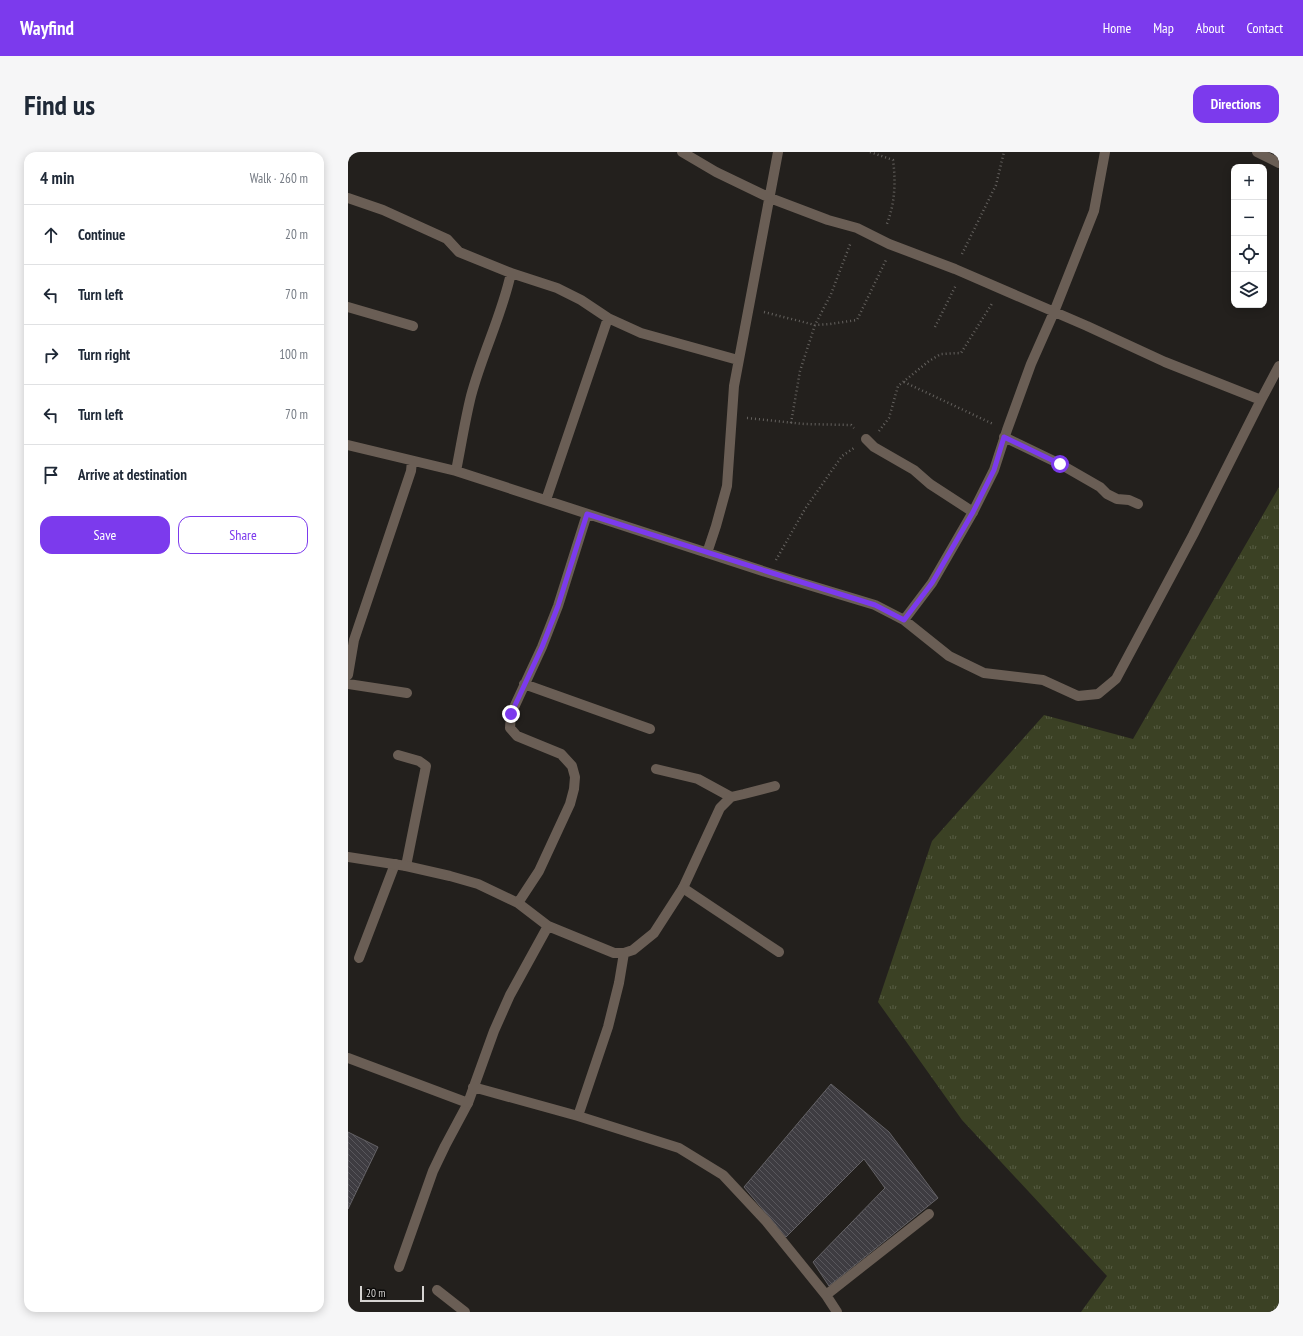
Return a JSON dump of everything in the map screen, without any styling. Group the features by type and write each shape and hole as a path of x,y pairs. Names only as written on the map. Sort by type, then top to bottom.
{"street":[{"path":"682,152 716,172 770,198 828,220 857,228 881,240 959,271 1054,312 1165,362 1261,400"},
{"path":"706,553 716,526 727,486 734,386 778,152"},
{"path":"904,620 932,583 973,512 994,470 1005,433 1031,364 1054,312 1094,212 1105,152"},
{"path":"1257,152 1279,163"},
{"path":"348,198 383,210 447,239 459,252 511,273 557,288 581,300 608,318 641,333 738,360"},
{"path":"456,471 472,396 489,340 507,290 511,273"},
{"path":"348,307 414,326"},
{"path":"546,500 608,318"},
{"path":"348,445 456,471 706,553 875,605 904,620 948,656 984,673 1043,680 1078,696 1098,694 1116,679 1194,535 1279,366"},
{"path":"1005,433 1100,487 1107,494 1117,499 1129,500 1138,504"},
{"path":"866,439 874,447 914,470 930,484 973,512"},
{"path":"348,675 354,640 411,470 412,460"},
{"path":"518,903 539,871 570,804 574,789 575,777 572,766 561,754 517,736 510,728 511,714 542,647 558,606 587,514"},
{"path":"348,684 407,693"},
{"path":"524,684 650,729"},
{"path":"398,755 419,761 426,766 422,779 406,866"},
{"path":"656,769 698,779 731,796 775,786"},
{"path":"348,857 406,866 478,884 518,903 548,926 614,953 624,953 633,950 654,933 682,888 720,808 731,796"},
{"path":"359,958 395,864"},
{"path":"682,888 779,952"},
{"path":"399,1267 434,1171 445,1146 468,1103 494,1031 510,995 548,926"},
{"path":"578,1116 608,1027 620,983 624,953"},
{"path":"348,1058 468,1103"},
{"path":"473,1087 578,1116 679,1148 723,1174 766,1221 826,1295 837,1312"},
{"path":"826,1295 929,1214"},
{"path":"437,1290 465,1312"}],"path":[{"path":"870,152 893,160 895,176 892,212 881,240"},
{"path":"935,327 996,185 1004,152"},
{"path":"791,423 800,371 815,324 831,294 857,228"},
{"path":"748,308 815,324 830,324 857,320 893,245"},
{"path":"769,572 805,509 842,456 880,430 889,418 898,386 929,361 941,354 961,353 1001,290"},
{"path":"904,382 1005,433"},
{"path":"732,417 791,423 851,425 866,439"}],"green space":[{"path":"1279,487 1279,1312 1081,1312 1107,1276 962,1120 878,1002 932,841 1044,715 1133,739"}],"building":[{"path":"831,1084 889,1132 938,1198 829,1286 813,1262 885,1188 864,1159 786,1237 744,1187"},
{"path":"348,1132 378,1147 348,1209"}],"route":[{"path":"511,714 542,647 558,606 587,514 875,605 904,620 932,583 973,512 994,470 1004,437 1060,464"}]}
